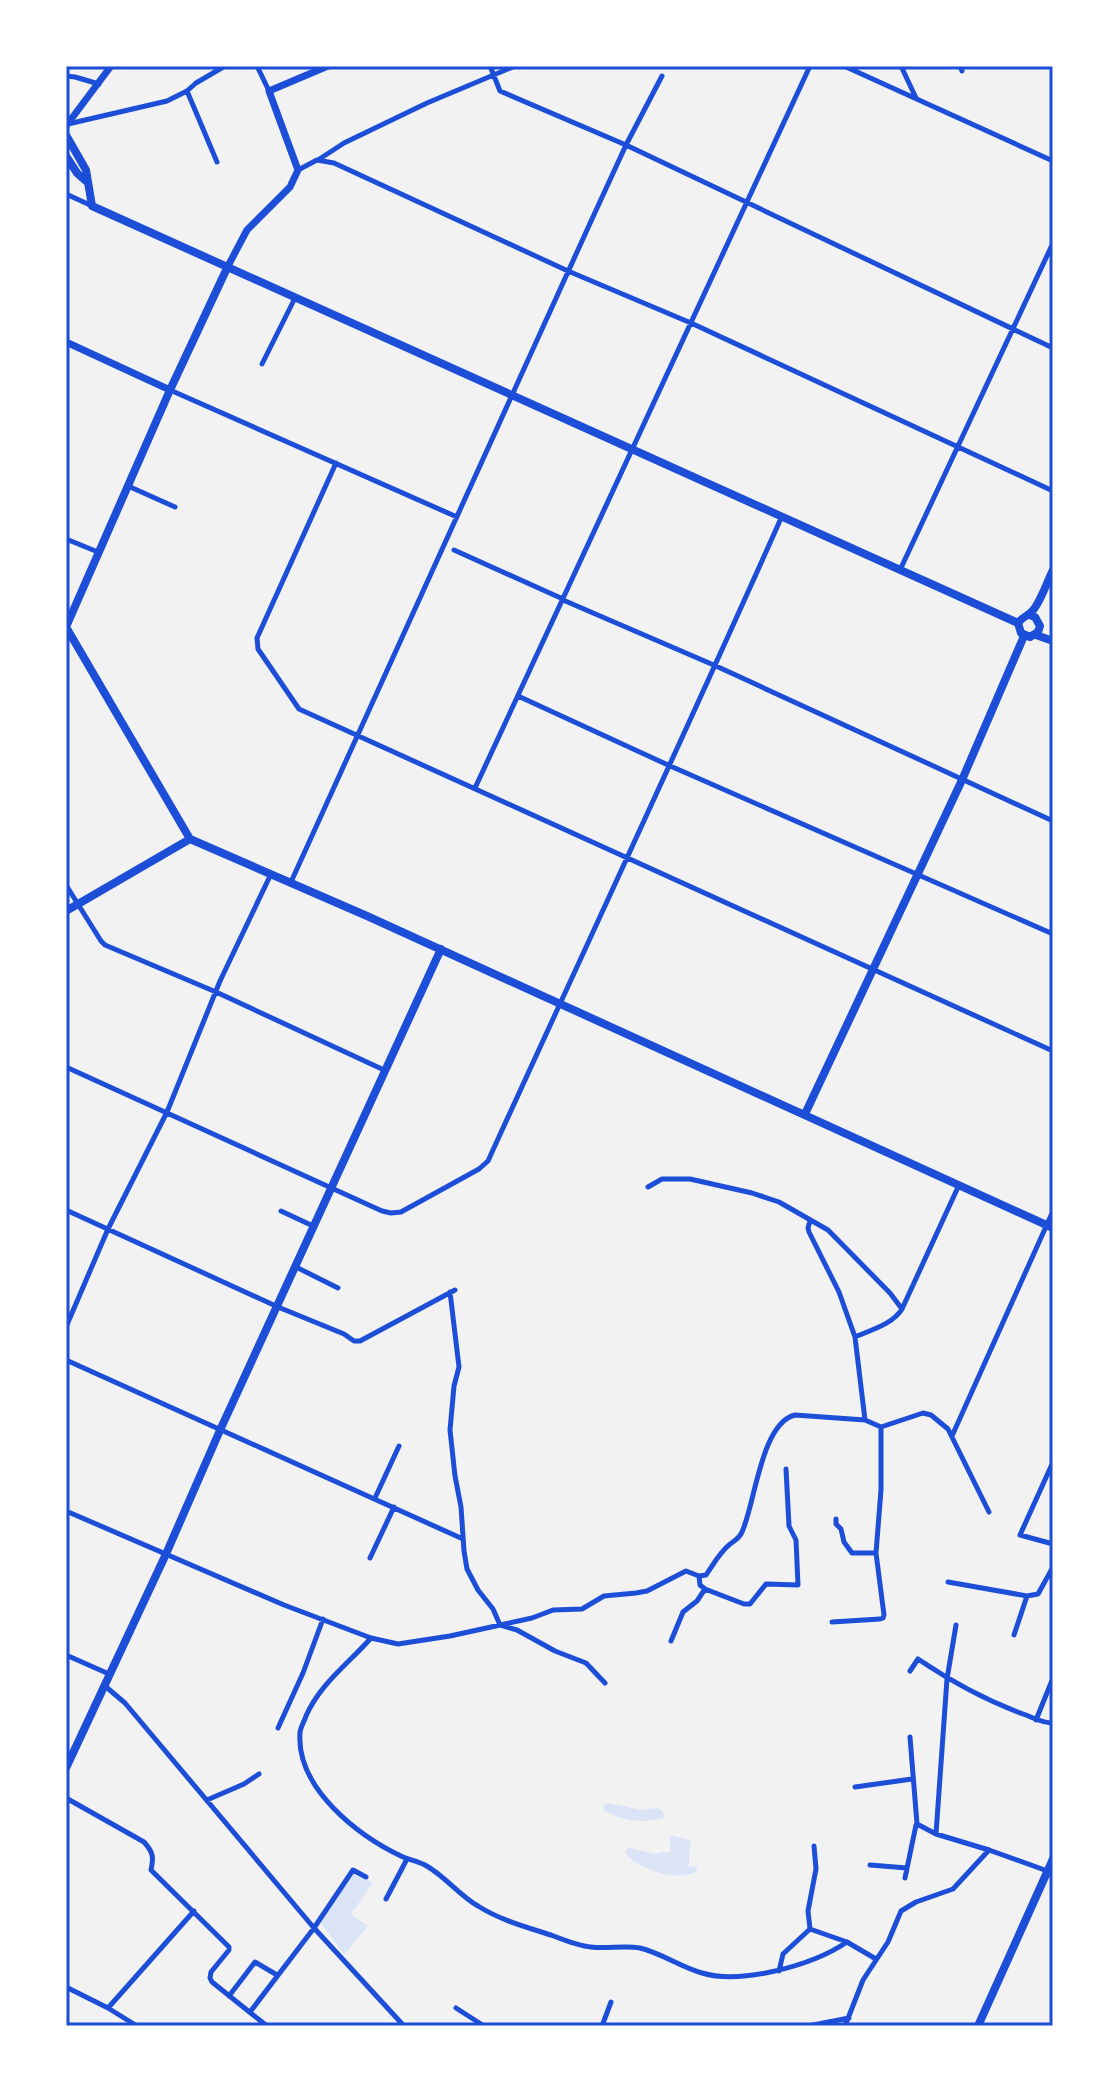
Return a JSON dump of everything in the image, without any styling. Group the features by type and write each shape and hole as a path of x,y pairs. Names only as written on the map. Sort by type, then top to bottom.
{"main road":[{"path":"66,135 86,170 92,206 1018,623"},
{"path":"66,156 86,181"},
{"path":"228,266 66,627 190,839 441,949 1050,1227"},
{"path":"1050,639 1024,636 1018,623 1036,607 1053,570"},
{"path":"1029,615 1040,622 1036,635"},
{"path":"805,1114 962,780 1024,636"},
{"path":"66,911 190,839"},
{"path":"66,1768 441,949"},
{"path":"978,2026 1053,1859"}],"street":[{"path":"67,125 111,66"},
{"path":"67,125 167,101 187,91 214,69 225,66"},
{"path":"257,66 298,170"},
{"path":"269,91 328,66"},
{"path":"490,66 500,91 626,145 1053,348"},
{"path":"228,266 247,230 290,187 298,170 344,143 449,92 515,66"},
{"path":"475,788 810,66"},
{"path":"844,66 1053,161"},
{"path":"901,66 917,99"},
{"path":"66,76 99,84"},
{"path":"291,882 568,271 626,145 662,76"},
{"path":"187,91 217,162"},
{"path":"317,160 334,163 568,271 691,323 1053,491"},
{"path":"66,194 92,206"},
{"path":"900,570 1053,243"},
{"path":"262,364 295,297"},
{"path":"66,342 457,517"},
{"path":"336,463 256,643 299,709 1053,1051"},
{"path":"128,486 175,507"},
{"path":"66,1067 382,1211 401,1212 479,1169 488,1161 782,516"},
{"path":"66,539 99,553"},
{"path":"454,550 1053,821"},
{"path":"518,696 1053,934"},
{"path":"66,1327 108,1229 167,1112 216,992 272,873"},
{"path":"66,885 105,945 216,992 385,1071"},
{"path":"648,1187 662,1179 690,1179 779,1202 828,1230 902,1309"},
{"path":"855,1337 898,1315 959,1185"},
{"path":"66,1210 357,1342 453,1291 459,1367 450,1430 467,1569 500,1625 586,1663 605,1683"},
{"path":"281,1211 314,1227"},
{"path":"951,1437 1050,1227 1053,1211"},
{"path":"810,1221 809,1232 839,1292 855,1337 865,1420"},
{"path":"296,1267 338,1288"},
{"path":"66,1360 464,1539"},
{"path":"66,1511 323,1619 371,1638 398,1644 450,1636 532,1618 553,1610 582,1609 599,1597 647,1591 686,1571 706,1575 728,1545 736,1541 743,1531 764,1453 782,1424 795,1415 865,1420 881,1427 927,1414 944,1426 951,1437 989,1512"},
{"path":"832,1622 883,1618 884,1615 876,1553 881,1427"},
{"path":"375,1498 399,1446"},
{"path":"1053,1462 1020,1535 1053,1544"},
{"path":"699,1576 700,1585 705,1589 748,1604 766,1584 798,1585 796,1540 789,1526 786,1469"},
{"path":"370,1558 394,1507"},
{"path":"836,1519 844,1542 852,1553 876,1553"},
{"path":"948,1582 1027,1596 1038,1594 1053,1567"},
{"path":"671,1641 683,1612 697,1601 705,1589"},
{"path":"1014,1635 1027,1596"},
{"path":"278,1728 323,1619"},
{"path":"936,1834 947,1679 956,1625"},
{"path":"371,1638 352,1660 334,1674 313,1701 300,1731 307,1773 341,1816 407,1859 433,1870 476,1905 512,1922 567,1941 591,1947 639,1948 704,1973 779,1972 835,1950 847,1942"},
{"path":"66,1655 109,1674"},
{"path":"910,1671 918,1659 990,1702 1036,1720 1053,1723"},
{"path":"1036,1720 1053,1678"},
{"path":"105,1686 125,1703 314,1928 404,2026"},
{"path":"905,1878 917,1824 910,1737"},
{"path":"207,1800 259,1774"},
{"path":"855,1787 912,1779"},
{"path":"66,1798 144,1842 152,1851 151,1870 229,1947 211,1972 212,1982 267,2026"},
{"path":"917,1824 936,1834 1050,1871"},
{"path":"810,1929 808,1911 816,1869 814,1846"},
{"path":"845,2026 863,1980 888,1942 901,1911 916,1902 953,1889 989,1850"},
{"path":"386,1899 407,1859"},
{"path":"870,1865 907,1868"},
{"path":"250,2012 314,1928 353,1870 366,1877"},
{"path":"108,2008 194,1911"},
{"path":"779,1972 783,1954 810,1929"},
{"path":"810,1929 847,1942 876,1959"},
{"path":"229,1996 255,1962 277,1975"},
{"path":"66,1987 137,2026"},
{"path":"602,2026 611,2002"},
{"path":"456,2008 484,2026"},
{"path":"808,2026 849,2018"}],"shaded area":[{"path":"609,1803 641,1810 658,1808 664,1818 649,1821 625,1819 604,1810 603,1806"},
{"path":"670,1837 691,1840 689,1867 695,1866 698,1870 681,1876 659,1873 625,1853 628,1847 654,1854 670,1853"},
{"path":"354,1873 373,1883 351,1914 368,1926 344,1955 321,1923"}]}
